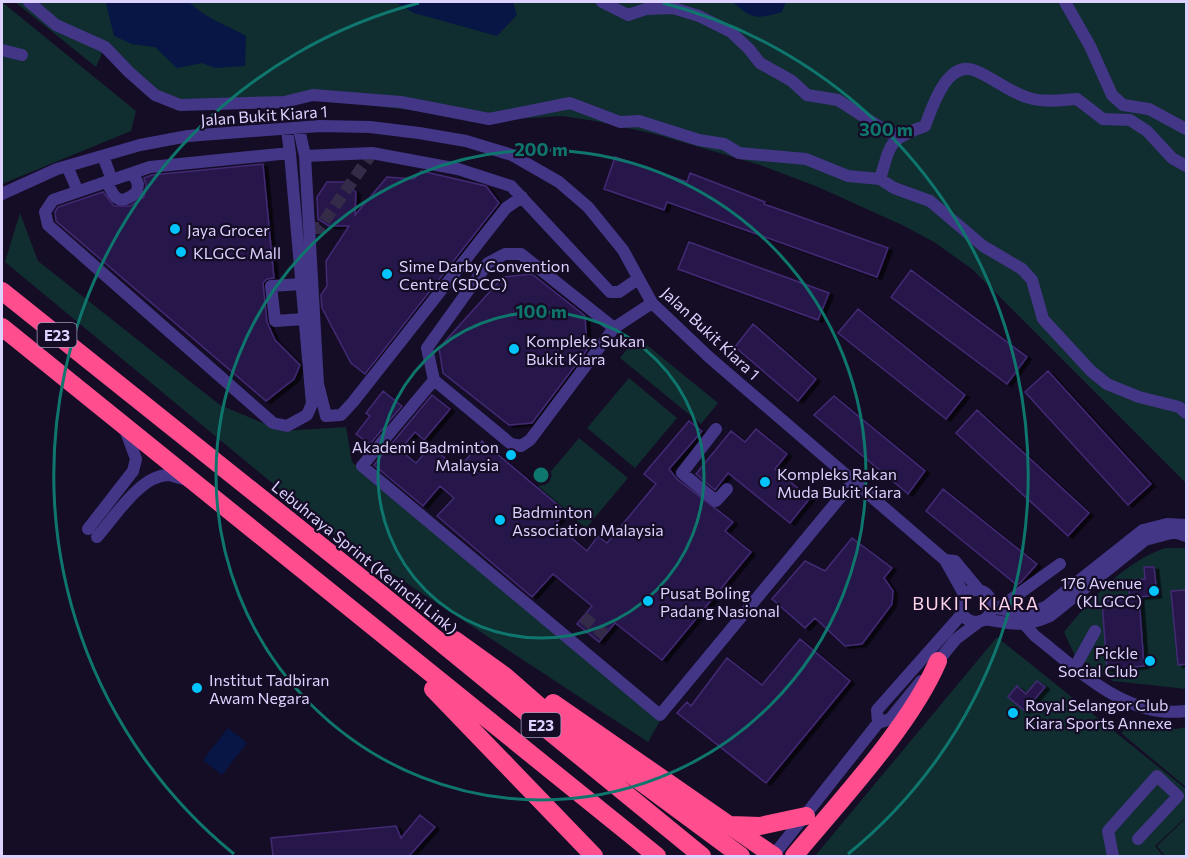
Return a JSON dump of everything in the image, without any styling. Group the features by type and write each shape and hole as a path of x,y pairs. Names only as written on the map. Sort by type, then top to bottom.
{"highway":[{"name":"Lebuhraya Sprint (Kerinchi Link)","path":"2,291 380,593 702,856"},
{"name":"E23","path":"2,327 191,482 657,856"},
{"path":"380,593 411,609 505,676 546,711 741,856"},
{"path":"377,632 594,856"},
{"path":"794,856 887,742 930,680 938,661"},
{"path":"505,676 542,695 774,856"},
{"path":"731,825 760,826 806,816"}],"street":[{"path":"29,2 56,24 105,47 155,95 180,105 284,102 313,95 401,102 489,119 570,103 620,122 639,121 699,140 724,144 739,153 806,159 848,176 880,179 894,188 930,201 982,246 1022,269 1032,280 1043,319 1091,371 1107,384 1139,397 1179,407 1186,413"},
{"path":"602,2 628,15 646,9 673,8 699,16 730,32 749,49 760,63 792,81 807,94 838,100 881,128 902,134"},
{"path":"1065,2 1090,46 1112,95 1123,105 1149,109 1186,129"},
{"path":"2,50 22,55"},
{"path":"880,179 891,144 902,134 925,126 941,85 956,72 973,69 1025,97 1042,101 1077,99 1103,119 1130,120 1147,131 1172,158 1186,166"},
{"name":"Jalan Bukit Kiara 1","path":"2,194 67,166 140,145 188,136 320,126 370,127 466,141 512,155 559,182 588,207 622,250 652,303 853,482 945,560 964,594"},
{"path":"290,153 150,167 133,173 108,177 53,200 45,212 48,225 273,423 287,426 307,415 312,404 290,153 293,129"},
{"path":"293,129 305,156 318,384 326,416 341,415 353,402 506,208 522,197"},
{"path":"270,131 273,154"},
{"path":"305,156 364,152 437,165 511,186 555,236 610,292 619,292 638,279"},
{"path":"103,156 113,196 119,200 129,198 137,192 138,184 133,173"},
{"path":"67,166 76,187"},
{"path":"614,328 521,254 505,254 488,263 427,348 434,380 511,444 521,446 530,440 614,328 652,303"},
{"path":"302,284 271,286 275,321 304,319"},
{"path":"434,380 362,466 660,715 853,482"},
{"path":"123,427 133,445 136,459 133,471 92,533 143,484 156,477 169,475 191,482"},
{"path":"716,429 682,474 716,501 727,489"},
{"path":"1186,525 1167,524 1143,530 1047,606 1032,613 1015,614 995,608 990,598 979,590 964,594 960,604 962,614 970,621 983,620 1026,626 1050,616 1145,540 1175,532 1186,536"},
{"name":"Jalan Bukit Kiara 1","path":"945,560 955,561 979,590"},
{"path":"774,856 878,723 890,718 956,639 983,620 995,608 1060,564"},
{"path":"878,723 877,710 962,614"},
{"path":"1026,626 1035,636 1108,693 1130,704 1153,709 1186,711"},
{"path":"1076,667 1095,631"},
{"path":"1113,856 1108,831 1157,776 1178,796 1138,839"}],"green space":[{"path":"2,2 136,111 131,131 2,184"},
{"path":"15,2 1186,2 1186,483 972,269 934,242 818,187 760,165 655,134 562,116 499,120 312,99 182,108 103,51 96,67"},
{"path":"20,213 38,261 220,405 282,431 346,427 352,462 660,721 648,742 341,540 5,262"},
{"name":"Kompleks Sukan Bukit Kiara","path":"637,337 718,403 701,424 620,358"},
{"path":"629,378 677,418 635,468 587,428"},
{"name":"Badminton Association Malaysia","path":"579,438 628,478 586,528 566,512 556,524 579,544 532,597 437,516 453,498 431,478 420,459 431,446 458,468 482,441 537,488"},
{"path":"1165,548 1186,548 1186,689 1113,681 1075,656 1064,632 1085,607 1122,572 1150,554"},
{"name":"Royal Selangor Club Kiara Sports Annexe","path":"997,637 1186,789 1186,817 1155,846 1163,856 815,856"},
{"path":"1135,721 1176,729 1186,727 1186,787 1121,733"},
{"path":"1186,818 1186,856 1165,856 1157,846"}],"water":[{"path":"102,2 189,2 209,17 246,36 245,66 215,68 202,63 177,68 155,47 132,44 114,36 106,3"},
{"path":"395,2 513,2 517,15 497,36 414,13"},
{"path":"733,2 786,2 782,12 761,17 750,15"},
{"path":"228,728 247,743 222,775 203,760"}],"building":[{"path":"615,157 687,182 690,173 765,202 764,204 888,248 877,277 667,202 664,210 604,189"},
{"name":"KLGCC Mall","path":"263,164 274,278 267,279 263,283 267,322 275,340 300,365 294,379 266,401 56,221 55,212 58,207 103,192 114,206 130,206 144,197 146,185 144,178 152,175"},
{"name":"Sime Darby Convention Centre (SDCC)","path":"421,171 486,186 499,203 365,374 351,363 322,308 321,295 327,286 326,261 349,226 329,226 318,219 317,197 327,182 344,182 356,192 355,215 387,177 414,179"},
{"path":"689,242 829,293 818,320 678,269"},
{"path":"911,270 1027,357 1007,384 891,297"},
{"name":"Kompleks Sukan Bukit Kiara","path":"532,274 585,316 587,350 532,423 509,425 443,373 439,348 503,277"},
{"path":"858,309 965,395 946,419 838,333"},
{"path":"753,324 816,379 798,401 735,347"},
{"path":"1048,371 1151,484 1128,505 1025,392"},
{"path":"383,391 402,406 370,444 356,434 370,416 366,413"},
{"path":"432,395 450,409 424,440 415,432 400,450 416,463 431,446 458,469 482,441 566,512 555,524 587,551 598,536 607,543 656,484 644,474 689,421 702,431 669,469 677,479 733,522 725,531 751,552 662,660 615,623 599,642 577,624 592,606 553,574 532,597 437,516 454,498 440,486 423,506 374,465"},
{"path":"834,396 925,471 908,494 814,415"},
{"path":"977,410 1089,513 1068,536 956,433"},
{"name":"Kompleks Rakan Muda Bukit Kiara","path":"756,429 787,454 775,469 810,498 790,523 728,473 715,490 696,474 731,431 745,442"},
{"path":"943,489 1037,564 1021,582 1017,585 926,511"},
{"path":"852,538 892,568 884,578 893,591 892,604 862,644 845,646 815,618 805,628 772,599 805,561 825,571"},
{"path":"1144,567 1154,567 1157,595 1139,597 1144,666 1107,669 1102,601 1130,599 1128,581 1145,579"},
{"path":"1186,590 1186,664 1178,665 1171,591"},
{"path":"800,639 850,681 766,783 677,713 687,702 691,706 727,658 762,685"},
{"path":"1037,681 1045,687 1025,711 1008,697 1017,686 1026,694"},
{"path":"420,815 435,827 409,856 273,856 271,838 396,826 401,838"}],"tunnel":[{"path":"310,228 319,228 372,153"},
{"path":"583,617 605,635"}],"place":[{"name":"Jaya Grocer","path":"175,229"},
{"name":"KLGCC Mall","path":"181,252"},
{"name":"Sime Darby Convention Centre (SDCC)","path":"387,274"},
{"name":"Kompleks Sukan Bukit Kiara","path":"514,349"},
{"name":"Akademi Badminton Malaysia","path":"511,455"},
{"name":"Kompleks Rakan Muda Bukit Kiara","path":"765,482"},
{"name":"Badminton Association Malaysia","path":"500,520"},
{"name":"176 Avenue (KLGCC)","path":"1154,591"},
{"name":"Pusat Boling Padang Nasional","path":"648,601"},
{"name":"Pickle Social Club","path":"1150,661"},
{"name":"Institut Tadbiran Awam Negara","path":"197,688"},
{"name":"Royal Selangor Club Kiara Sports Annexe","path":"1013,713"}],"district":[{"name":"BUKIT KIARA","path":"976,603"}]}
